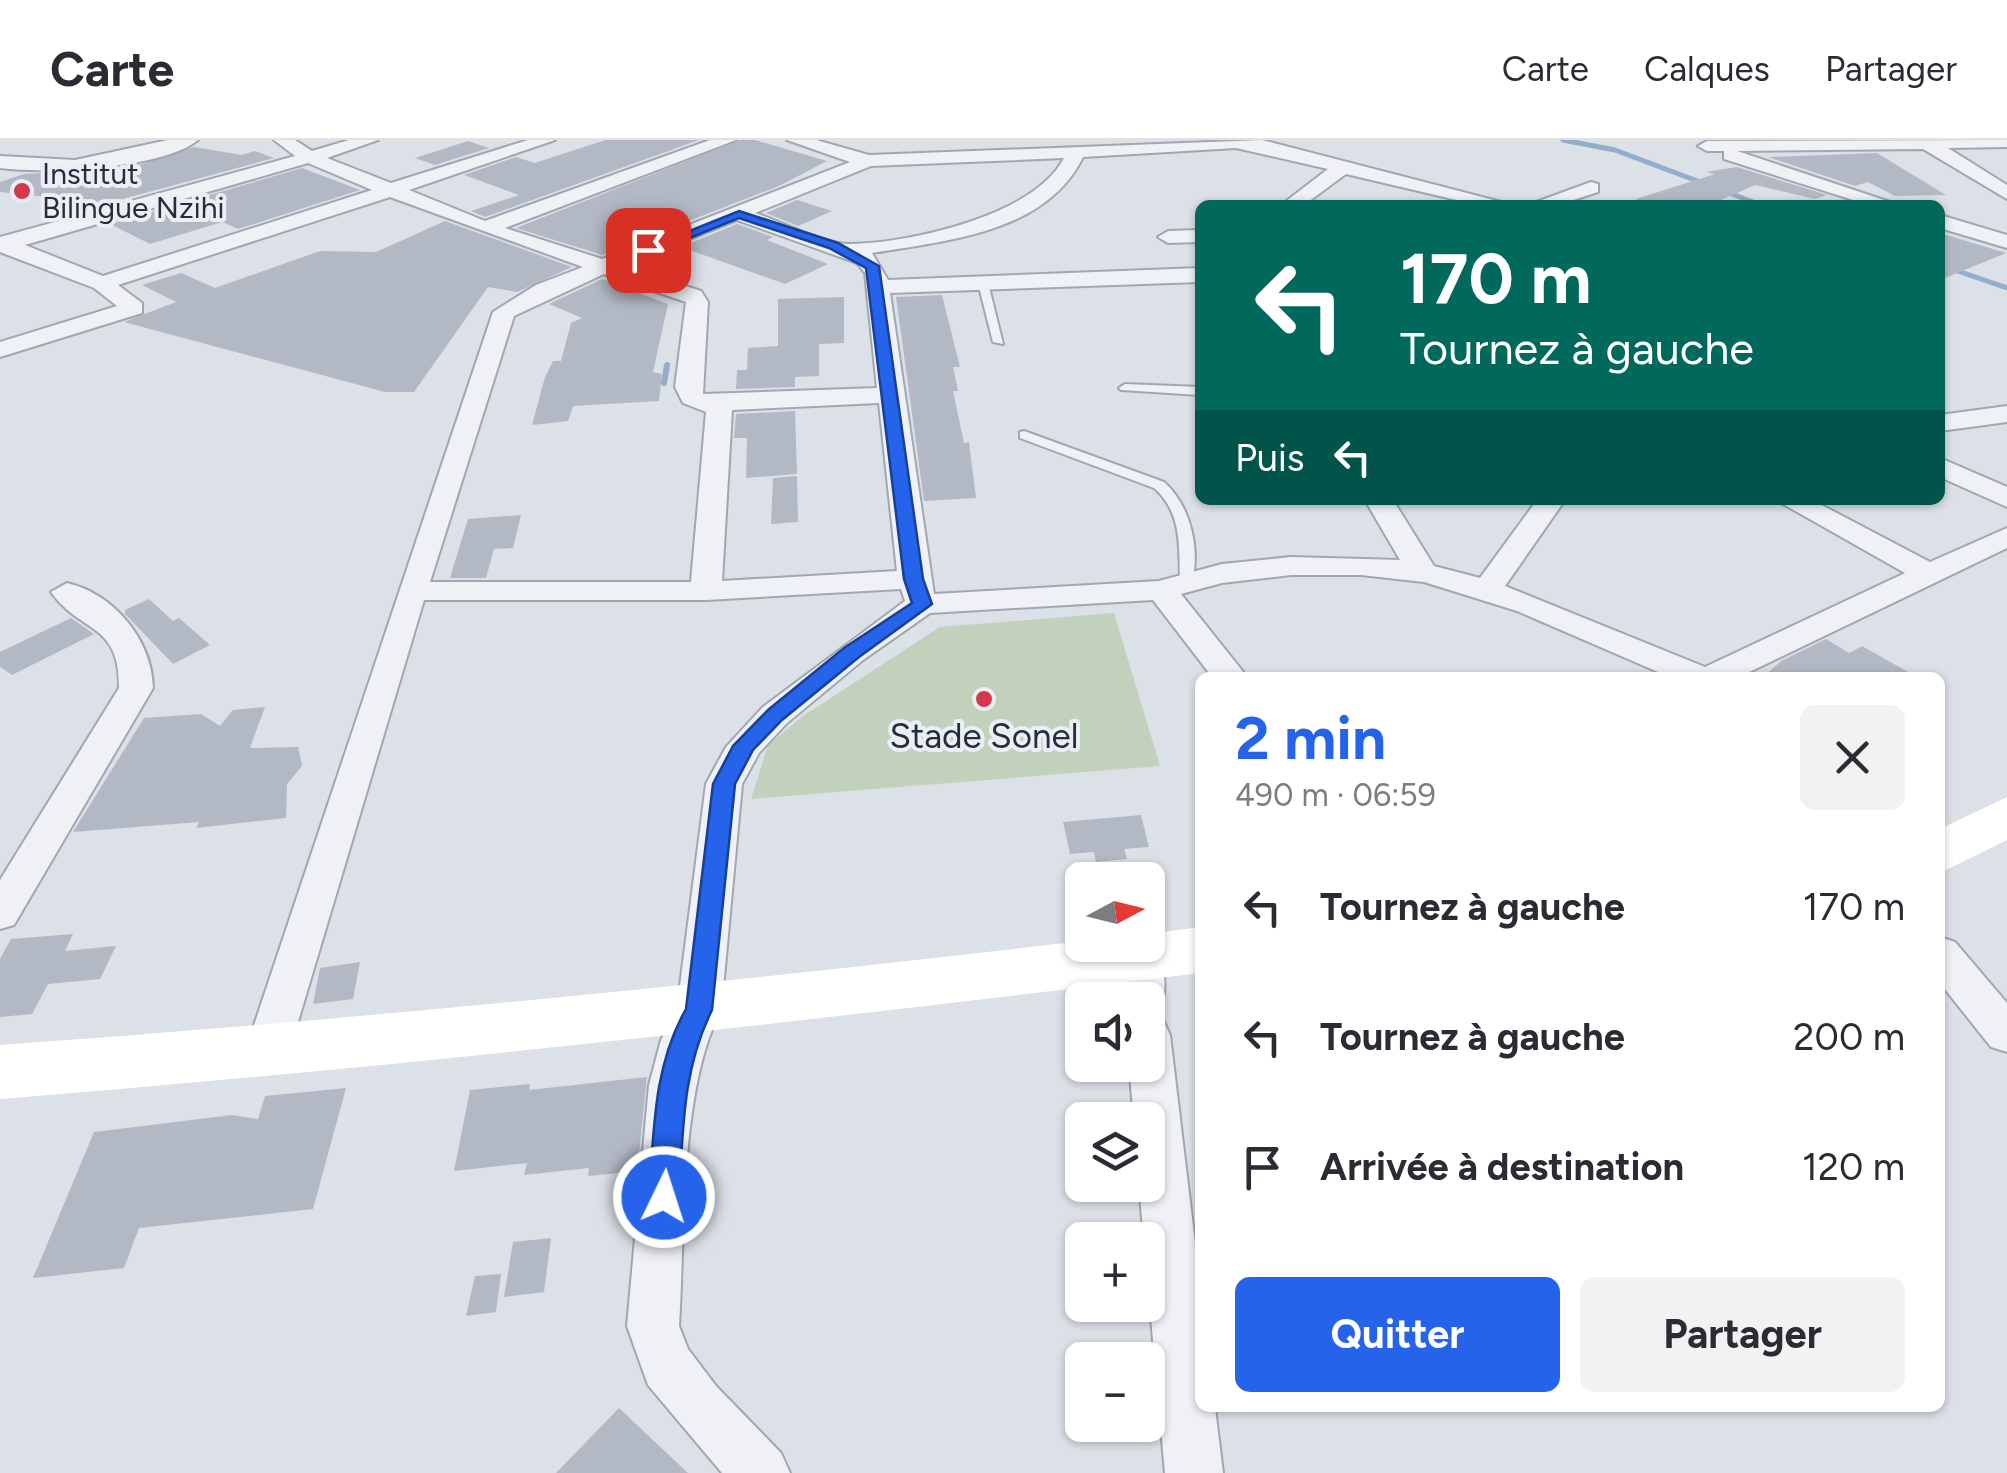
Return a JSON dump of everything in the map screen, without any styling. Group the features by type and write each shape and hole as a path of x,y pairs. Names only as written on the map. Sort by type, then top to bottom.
{"main road":[{"path":"1945,850 2007,816"},
{"path":"0,1072 267,1052 699,1010 1142,978 1195,952"}],"street":[{"path":"0,162 42,169 79,168 188,140"},
{"path":"283,140 310,158 485,228 693,296 697,302 688,387 692,398 718,406 891,395"},
{"path":"2,244 369,140"},
{"path":"102,283 546,140"},
{"path":"485,228 728,140"},
{"path":"796,140 868,161 1248,142 1482,200"},
{"path":"913,159 942,140"},
{"path":"1804,142 1881,200"},
{"path":"1924,142 2007,193"},
{"path":"1699,143 2007,142"},
{"path":"1699,143 1874,200"},
{"path":"848,251 993,222 1020,212 1072,166 1076,153"},
{"path":"267,1052 411,591 504,312 603,266 868,161"},
{"path":"1298,200 1342,168"},
{"path":"1554,200 1591,188"},
{"path":"739,214 848,251 873,266 918,592"},
{"path":"1945,223 2007,242"},
{"path":"1168,237 1195,236"},
{"path":"0,350 134,308 102,283 2,244"},
{"path":"878,288 1195,275"},
{"path":"706,591 718,406"},
{"path":"1945,421 2007,414"},
{"path":"1945,468 2007,498"},
{"path":"1382,505 1423,573"},
{"path":"1486,590 1546,505"},
{"path":"1800,505 1932,574"},
{"path":"1718,672 2007,536"},
{"path":"411,591 918,592 1174,585 1283,565 1423,573 1486,590 1690,672"},
{"path":"1174,585 1227,672"},
{"path":"0,914 136,688 138,664 122,632 67,592"},
{"path":"761,1473 696,1405 667,1366 653,1326 672,1085 682,1040 699,1010 724,784 744,746 775,715 918,592"},
{"path":"1945,959 2007,1034"},
{"path":"1153,1082 1194,1473"}],"lane":[{"path":"983,283 999,342"},
{"path":"1125,388 1195,391"},
{"path":"1024,435 1159,484 1174,495 1182,511 1174,585"}],"green space":[{"name":"Stade Sonel","path":"1114,613 1160,766 751,799 768,745 803,716 940,627"}],"building":[{"path":"605,140 699,140 485,217 471,211 519,195 464,175 516,157 535,163"},
{"path":"740,140 755,140 827,161 779,186 602,255 516,228"},
{"path":"468,141 489,148 435,165 415,158"},
{"path":"194,147 242,155 255,151 274,158 82,210 57,198 0,192 0,182 24,174 133,167"},
{"path":"1877,153 1946,195 1895,196 1868,182 1855,186 1768,157"},
{"path":"1737,167 1827,195 1815,199 1755,185 1721,200 1636,200 1715,174 1706,172"},
{"path":"302,168 360,190 238,229 222,222 150,244 110,224"},
{"path":"797,200 832,211 798,226 766,213"},
{"path":"445,221 572,267 517,292 488,287 414,392 385,392 124,322 176,302 142,285 181,273 215,288 320,251 376,252"},
{"path":"737,224 828,264 785,284 681,247"},
{"path":"1945,235 2006,253 1945,278"},
{"path":"602,279 668,304 653,372 662,374 659,401 573,406 568,421 532,425 545,377 553,361 561,361 571,323 582,318 549,304"},
{"path":"942,295 960,367 953,367 958,391 953,391 964,443 969,442 976,498 924,501 896,297"},
{"path":"844,297 844,343 819,344 819,376 795,377 795,387 736,389 737,370 747,370 748,348 778,346 778,299"},
{"path":"795,411 797,474 746,478 747,438 734,438 736,414"},
{"path":"797,476 798,522 771,524 773,478"},
{"path":"521,515 513,548 494,549 486,578 450,578 468,519"},
{"path":"149,599 173,621 179,618 210,645 173,664 125,614 125,610"},
{"path":"71,618 94,634 12,675 0,667 0,652"},
{"path":"1826,639 1849,653 1862,646 1908,672 1769,672 1781,661"},
{"path":"265,707 250,748 298,747 302,766 287,784 286,818 196,828 199,822 73,832 144,718 201,714 220,726 233,710"},
{"path":"1141,815 1149,847 1124,849 1127,859 1096,862 1094,852 1070,854 1063,822"},
{"path":"73,934 65,951 116,946 100,979 48,984 32,1014 0,1017 0,959 11,939"},
{"path":"360,962 353,999 313,1004 320,968"},
{"path":"647,1077 638,1163 630,1164 629,1172 588,1176 589,1168 524,1175 527,1163 454,1171 470,1090 530,1084 529,1090"},
{"path":"346,1088 313,1209 139,1228 124,1268 33,1278 94,1132 232,1115 258,1119 265,1096"},
{"path":"551,1238 544,1292 504,1297 513,1242"},
{"path":"501,1274 496,1312 466,1316 475,1276"},
{"path":"619,1408 688,1473 556,1473"}],"waterway":[{"path":"1563,140 1615,150 1748,200"},
{"path":"1945,267 2007,288"},
{"path":"664,383 667,365"}],"place":[{"name":"Institut Bilingue Nzihi","path":"22,191"},
{"name":"Stade Sonel","path":"984,699"}],"route":[{"path":"648,250 739,214 865,258 873,266 913,579 922,604 852,652 775,715 744,746 724,784 699,1010 682,1040 672,1085 664,1197"}]}
